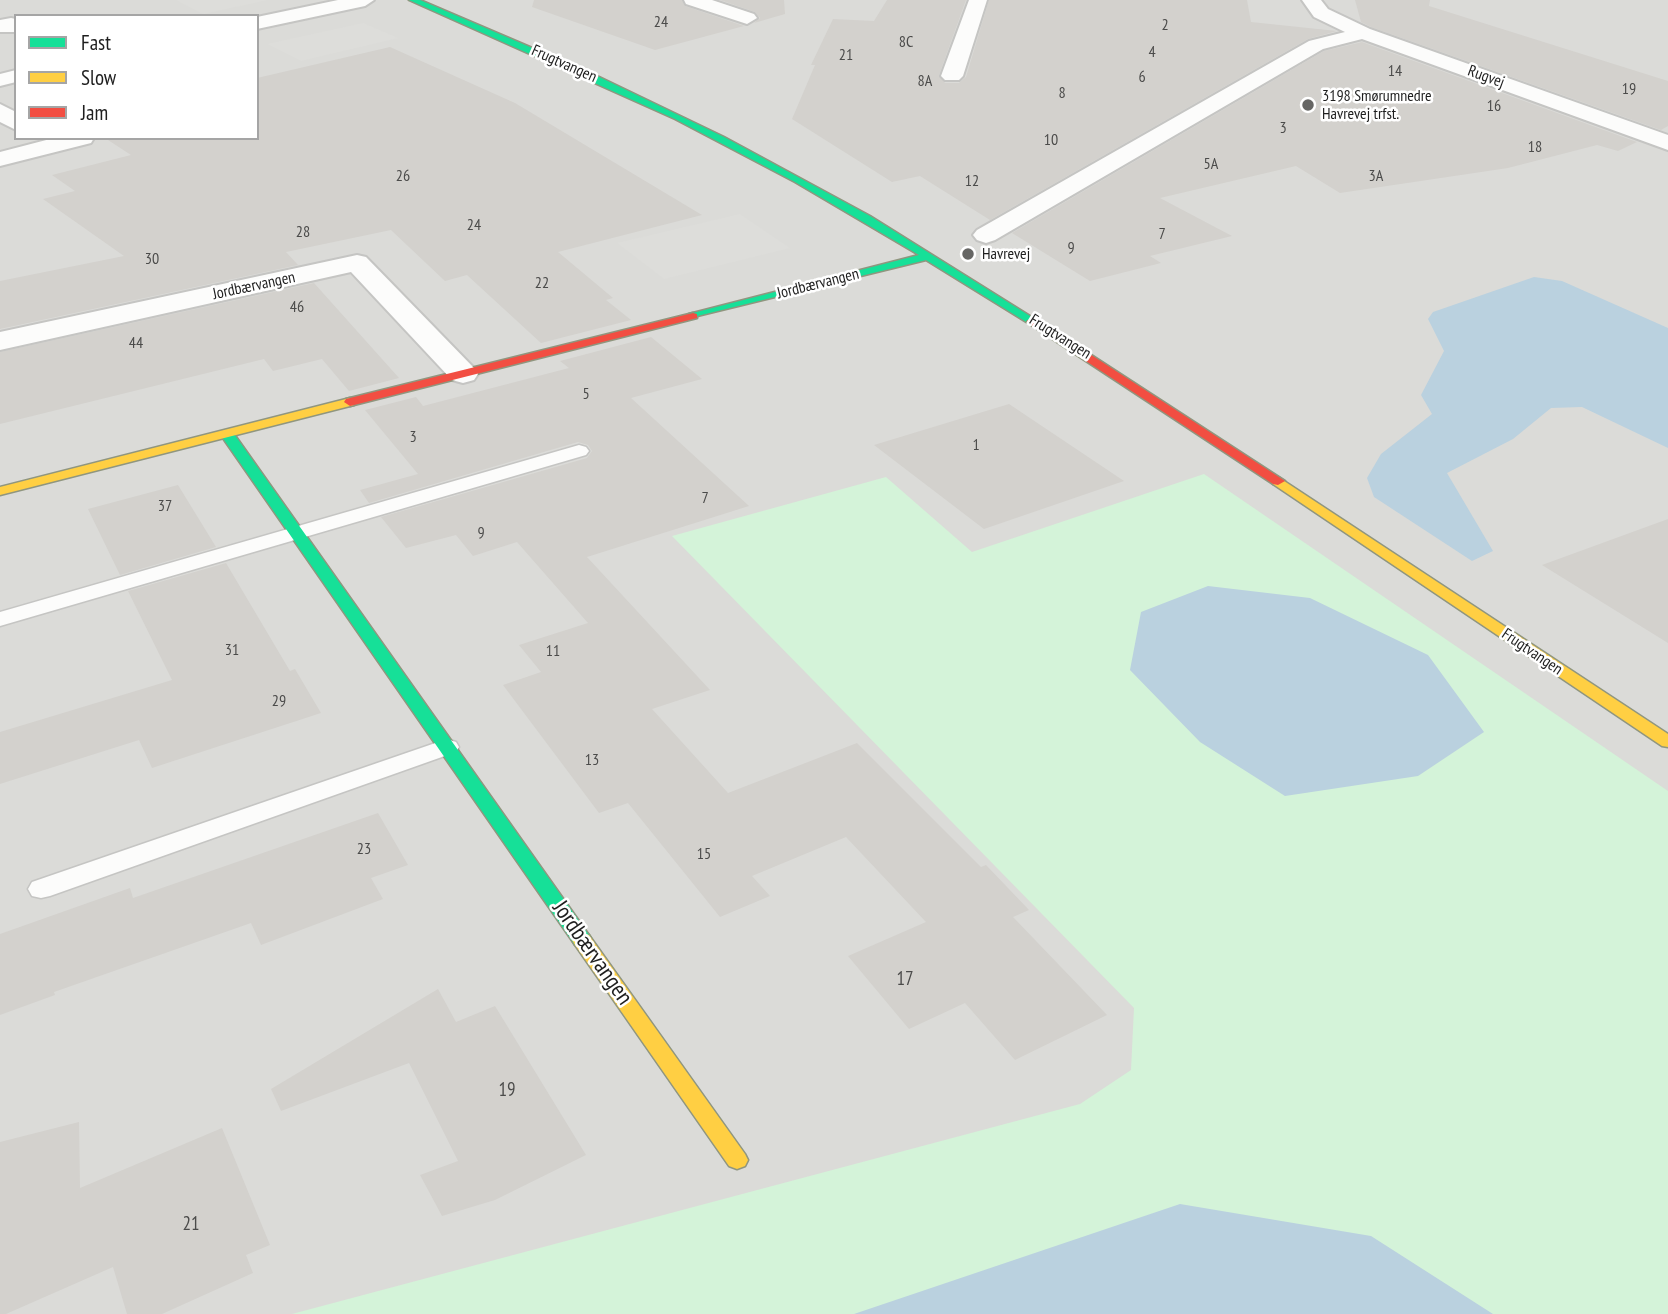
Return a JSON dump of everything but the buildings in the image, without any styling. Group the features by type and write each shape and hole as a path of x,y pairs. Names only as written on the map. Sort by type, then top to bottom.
{"street":[{"path":"259,23 365,0"},
{"name":"Frugtvangen","path":"413,0 640,98 765,161 929,256 1125,379 1668,742"},
{"path":"693,0 747,18"},
{"path":"953,76 978,0"},
{"name":"Rugvej","path":"1311,0 1321,13 1363,33 1668,143"},
{"path":"986,235 1316,45 1363,33"},
{"path":"0,159 42,143 67,140"},
{"name":"Jordbærvangen","path":"0,492 929,256"},
{"name":"Jordbærvangen","path":"0,341 357,263 463,374"},
{"name":"Jordbærvangen","path":"227,434 737,1160"}],"lane":[{"path":"0,619 579,451"},
{"path":"41,889 447,747"}],"shaded area":[{"path":"0,0 1668,0 1668,1314 0,1314"},
{"path":"176,0 268,0 203,14"},
{"path":"363,23 398,38 301,61 267,44"},
{"path":"740,214 790,248 664,279 617,243"}],"green space":[{"path":"1204,474 1668,791 1668,1314 292,1314 1080,1104 1131,1070 1134,1008 672,536 886,477 972,552"}],"water":[{"path":"1534,277 1562,281 1668,328 1668,448 1582,407 1551,408 1513,439 1447,473 1493,551 1472,561 1374,497 1367,478 1381,454 1432,414 1421,395 1444,351 1428,319 1433,312"},
{"path":"1208,586 1310,598 1428,655 1484,732 1418,776 1285,796 1200,742 1130,670 1141,612"},
{"path":"1180,1204 1371,1236 1493,1314 854,1314"}],"traffic: fast":[{"path":"413,0 590,76 721,139 866,219 1032,321"},
{"path":"693,316 929,256"},
{"path":"227,434 582,940"}],"traffic: slow":[{"path":"0,491 350,402"},
{"path":"1278,481 1668,742"},
{"path":"582,940 737,1160"}],"traffic: jam":[{"path":"350,402 693,316"},
{"path":"1032,321 1278,481"}],"place":[{"name":"3198 Smørumnedre Havrevej trfst.","path":"1308,105"},
{"name":"Havrevej","path":"968,254"}]}
